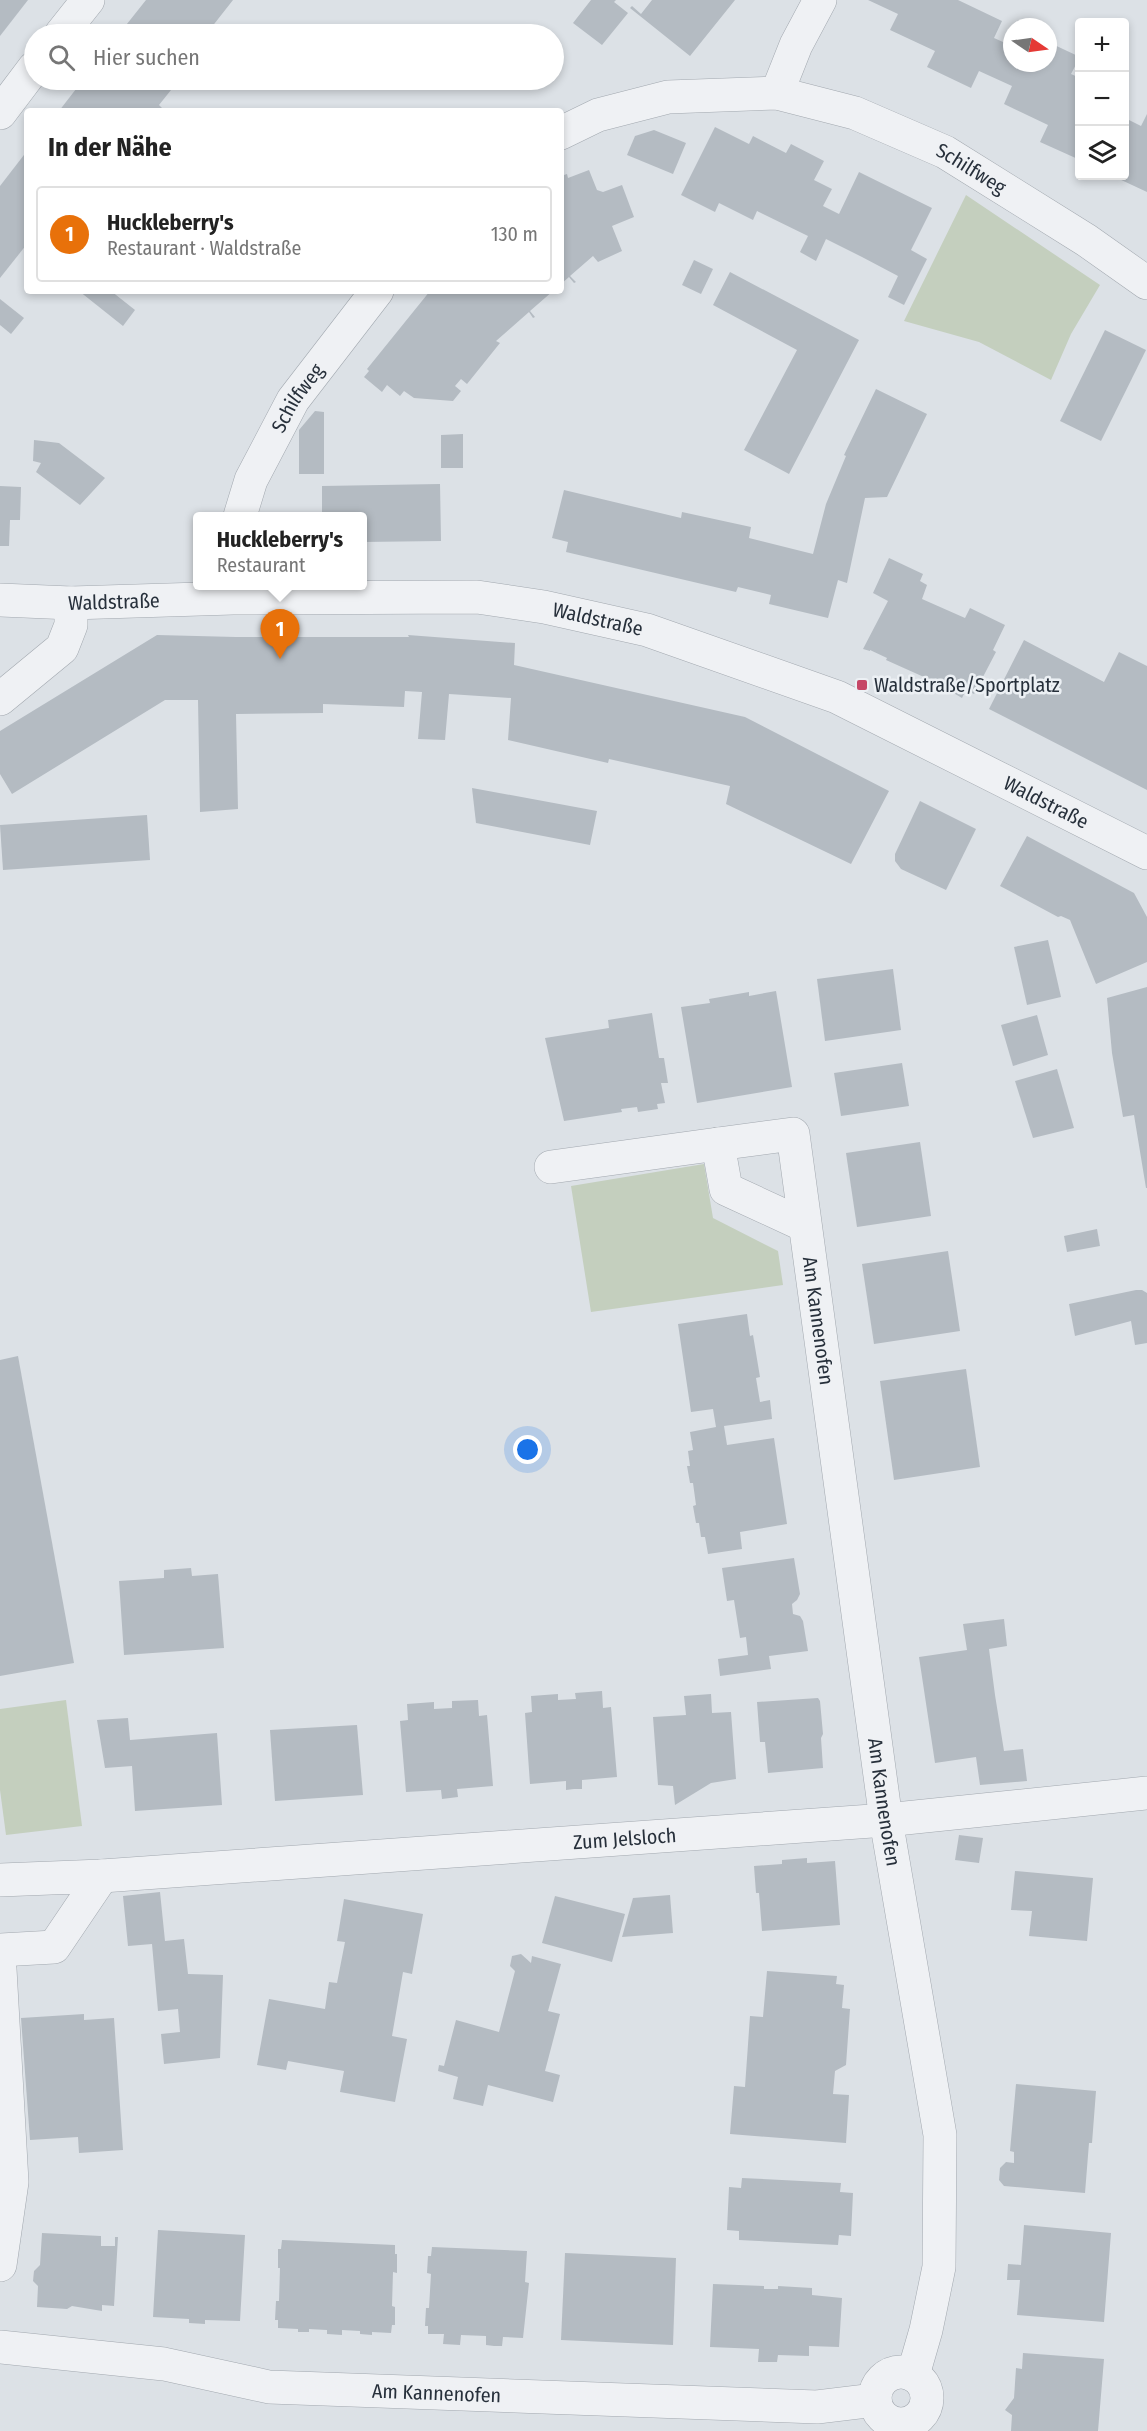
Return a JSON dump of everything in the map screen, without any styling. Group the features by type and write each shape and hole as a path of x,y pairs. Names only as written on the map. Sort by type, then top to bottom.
{"street":[{"path":"69,24 88,0"},
{"path":"777,93 796,45 820,0"},
{"path":"0,113 24,81"},
{"name":"Schilfweg","path":"564,132 598,115 668,97 777,93 855,113 945,152 1086,240 1147,282"},
{"name":"Schilfweg","path":"241,512 251,480 293,400 375,294"},
{"name":"Waldstraße","path":"0,600 71,603 233,592 477,597 544,607 647,630 837,697 1147,853"},
{"path":"0,699 63,648 71,625 71,603"},
{"name":"Am Kannenofen","path":"551,1167 793,1134 886,1820 940,2135 939,2267 926,2330 913,2375"},
{"path":"718,1144 726,1189 804,1225"},
{"name":"Zum Jelsloch","path":"0,1881 102,1876 886,1820 1147,1793"},
{"path":"0,1950 54,1947 102,1876"},
{"path":"0,1969 12,2182 0,2265"},
{"name":"Am Kannenofen","path":"0,2347 164,2364 269,2387 817,2407 875,2400"},
{"path":"898,2373 913,2375 925,2388 926,2406 915,2420 898,2424 890,2422 878,2409 875,2400 876,2393 884,2379 898,2373"}],"green space":[{"path":"966,195 1100,285 1071,334 1051,380 979,342 904,321"},
{"path":"704,1164 713,1218 778,1251 783,1285 591,1312 571,1186"},
{"path":"66,1700 82,1826 6,1835 0,1790 0,1709"}],"building":[{"path":"0,0 28,0 0,36"},
{"path":"146,0 233,0 214,24 127,24"},
{"path":"591,0 616,0 614,2 628,13 602,45 573,23"},
{"path":"652,0 735,0 690,56 630,8 632,6 641,14"},
{"path":"868,0 958,0 1002,21 994,38 1003,42 1003,72 1057,72 1057,46 1075,55 1075,66 1071,74 1075,76 1075,158 1040,142 1048,125 1004,104 1012,86 979,71 971,88 927,67 935,51 890,30 898,14"},
{"path":"75,90 171,90 159,105 162,108 61,108"},
{"path":"1147,114 1147,192 1121,180 1129,180 1129,120 1141,126"},
{"path":"715,127 749,144 753,136 786,153 791,144 824,161 814,180 832,189 823,206 839,214 859,172 932,208 911,250 927,259 904,305 888,297 898,276 826,239 816,261 800,252 808,236 757,211 753,220 719,203 715,212 681,195"},
{"path":"654,130 686,143 673,174 627,155 635,136"},
{"path":"24,155 24,248 0,278 0,186"},
{"path":"589,170 597,190 603,192 622,185 634,217 612,226 622,251 598,262 593,256 570,276 576,282 574,283 569,277 564,281 564,175 567,174 568,178"},
{"path":"694,260 713,269 701,294 682,285"},
{"path":"730,272 859,340 789,474 744,450 797,350 713,305"},
{"path":"83,294 115,294 135,310 123,326"},
{"path":"428,294 550,294 530,311 535,317 533,318 529,312 496,341 500,343 467,384 461,379 455,386 461,391 453,401 414,398 404,391 400,396 387,385 382,392 364,377 369,371 367,369"},
{"path":"0,299 24,318 11,334 0,325"},
{"path":"1105,330 1146,350 1101,441 1060,421"},
{"path":"876,389 927,414 887,497 865,498 847,583 838,580 828,618 769,604 771,595 738,587 736,592 566,552 568,542 552,538 564,490 681,518 682,512 751,527 749,538 813,554 826,504 846,456 844,455"},
{"path":"315,411 324,412 324,474 299,474 299,430"},
{"path":"463,434 463,468 441,468 441,435"},
{"path":"34,440 59,443 105,478 80,505 36,472 41,463 33,461"},
{"path":"440,484 441,541 367,542 367,512 322,512 322,486"},
{"path":"0,486 21,487 20,520 10,520 9,546 0,546"},
{"path":"889,558 923,574 920,581 927,585 922,599 965,618 970,608 1005,625 993,650 996,652 974,694 966,690 962,698 935,682 886,660 887,658 863,649 888,601 873,593"},
{"path":"157,635 409,637 408,635 515,643 514,665 745,717 889,791 851,864 726,804 730,786 609,759 608,763 508,740 511,698 449,694 445,740 418,739 422,692 405,691 404,707 323,704 323,713 236,714 238,809 200,812 198,700 165,700 12,794 0,774 0,731"},
{"path":"1024,640 1104,682 1119,652 1147,666 1147,790 989,709"},
{"path":"472,788 597,811 590,845 476,823"},
{"path":"920,801 976,829 946,890 901,869 895,861 895,854"},
{"path":"147,815 150,860 3,870 0,825"},
{"path":"1027,836 1134,893 1147,917 1147,962 1096,984 1070,920 1058,917 1000,886"},
{"path":"1048,940 1061,997 1027,1005 1014,947"},
{"path":"893,969 901,1030 825,1041 817,979"},
{"path":"1147,987 1146,1188 1134,1115 1123,1117 1112,1053 1107,998"},
{"path":"776,991 792,1087 697,1103 681,1007 710,1003 709,999 749,992 749,996"},
{"path":"652,1013 659,1058 664,1058 668,1083 661,1083 665,1103 657,1104 658,1109 638,1112 637,1107 621,1109 622,1112 564,1121 545,1038 609,1028 608,1020"},
{"path":"1037,1015 1048,1055 1013,1066 1001,1025"},
{"path":"902,1063 909,1106 841,1116 834,1073"},
{"path":"1057,1069 1074,1128 1033,1138 1015,1081"},
{"path":"920,1142 931,1216 857,1227 846,1153"},
{"path":"1097,1229 1100,1246 1067,1252 1064,1236"},
{"path":"948,1251 960,1331 874,1344 862,1264"},
{"path":"1136,1290 1147,1293 1147,1343 1135,1345 1131,1321 1075,1336 1069,1304"},
{"path":"747,1314 760,1377 756,1378 760,1402 770,1400 772,1419 724,1426 727,1445 774,1438 787,1524 740,1532 742,1549 708,1554 705,1537 701,1537 699,1523 696,1523 693,1483 690,1483 687,1466 690,1466 688,1451 693,1450 690,1432 716,1427 713,1409 691,1412 678,1324"},
{"path":"18,1356 74,1663 0,1676 0,1360"},
{"path":"966,1369 980,1467 894,1480 880,1381"},
{"path":"794,1558 800,1594 792,1604 793,1614 800,1616 803,1621 808,1651 769,1656 771,1669 720,1676 718,1659 748,1655 746,1637 740,1638 734,1600 727,1601 722,1568"},
{"path":"191,1568 192,1576 218,1574 224,1648 124,1655 119,1581 164,1578 164,1570"},
{"path":"1004,1619 1007,1646 989,1649 995,1695 1004,1751 1023,1749 1027,1781 980,1785 976,1757 935,1763 919,1657 967,1650 963,1624"},
{"path":"602,1691 603,1708 611,1707 617,1777 582,1780 582,1789 566,1790 566,1781 530,1784 525,1713 532,1712 531,1696 558,1694 558,1700 576,1699 575,1693"},
{"path":"711,1694 712,1713 731,1712 736,1779 711,1783 675,1805 673,1786 658,1785 653,1717 686,1715 684,1696"},
{"path":"818,1698 823,1734 821,1738 823,1768 768,1773 765,1742 760,1742 757,1702"},
{"path":"478,1700 479,1716 487,1715 493,1786 457,1789 458,1797 442,1799 441,1790 406,1792 400,1721 408,1720 407,1704 434,1702 434,1709 452,1708 452,1701"},
{"path":"128,1718 130,1740 217,1733 222,1805 135,1811 132,1766 105,1768 97,1720"},
{"path":"357,1725 363,1795 275,1801 270,1730"},
{"path":"959,1835 983,1838 979,1863 955,1860"},
{"path":"807,1858 807,1863 835,1861 840,1925 762,1931 754,1866 782,1864 782,1860"},
{"path":"1015,1871 1093,1878 1087,1941 1029,1936 1032,1911 1011,1910"},
{"path":"160,1892 165,1941 184,1939 188,1974 223,1975 220,2058 164,2064 161,2034 180,2032 178,2009 158,2011 152,1944 128,1946 123,1896"},
{"path":"670,1895 673,1933 622,1937 633,1898"},
{"path":"555,1896 625,1914 612,1962 542,1943"},
{"path":"344,1899 423,1914 412,1974 403,1972 392,2036 407,2039 395,2102 340,2092 344,2071 288,2061 286,2070 257,2065 269,1999 325,2009 329,1982 337,1983 345,1942 337,1941"},
{"path":"521,1954 531,1963 532,1956 561,1964 548,2011 560,2014 545,2071 560,2075 553,2102 488,2085 483,2106 453,2099 458,2077 438,2071 439,2065 444,2066 456,2020 499,2032 515,1971 510,1966 512,1956"},
{"path":"767,1971 837,1976 836,1984 844,1985 842,2008 850,2009 846,2065 835,2071 833,2094 849,2095 846,2143 730,2134 734,2086 745,2087 750,2016 763,2017"},
{"path":"84,2014 84,2020 114,2018 123,2150 79,2153 78,2137 30,2140 21,2018"},
{"path":"1016,2084 1096,2091 1085,2193 1004,2186 999,2180 1000,2168 1006,2162 1014,2163 1014,2152 1010,2151"},
{"path":"742,2178 841,2183 840,2192 853,2193 851,2236 839,2235 838,2245 739,2240 739,2231 727,2230 729,2187 741,2188"},
{"path":"1024,2225 1111,2233 1104,2322 1017,2315 1020,2280 1007,2280 1008,2264 1021,2265"},
{"path":"158,2230 245,2235 240,2321 205,2320 205,2324 189,2323 189,2319 153,2317"},
{"path":"42,2233 101,2236 101,2246 115,2246 115,2237 118,2237 114,2306 102,2305 102,2311 72,2306 67,2309 37,2307 38,2286 33,2281 34,2271 40,2265"},
{"path":"282,2240 395,2245 397,2273 393,2272 392,2306 395,2307 395,2325 392,2325 391,2333 372,2332 372,2335 360,2334 360,2331 342,2330 342,2335 327,2334 327,2330 309,2329 309,2332 298,2332 298,2329 278,2328 278,2320 275,2320 276,2301 279,2301 278,2249 281,2249"},
{"path":"432,2247 527,2251 525,2282 529,2283 523,2338 503,2337 502,2346 494,2346 486,2345 486,2336 461,2335 460,2345 443,2344 444,2334 428,2334 428,2326 425,2326 426,2308 429,2308 431,2274 427,2273 428,2256 431,2256"},
{"path":"565,2253 676,2258 673,2345 561,2340"},
{"path":"713,2284 764,2286 764,2289 778,2289 778,2286 812,2288 812,2295 842,2298 839,2347 809,2346 809,2356 778,2355 777,2362 758,2362 759,2349 710,2347"},
{"path":"1023,2353 1104,2359 1098,2431 1011,2431 1012,2415 1005,2410 1014,2398 1016,2368 1022,2369"}],"place":[{"name":"Huckleberry's","path":"280,659"},
{"name":"Waldstraße/Sportplatz","path":"862,685"}]}
